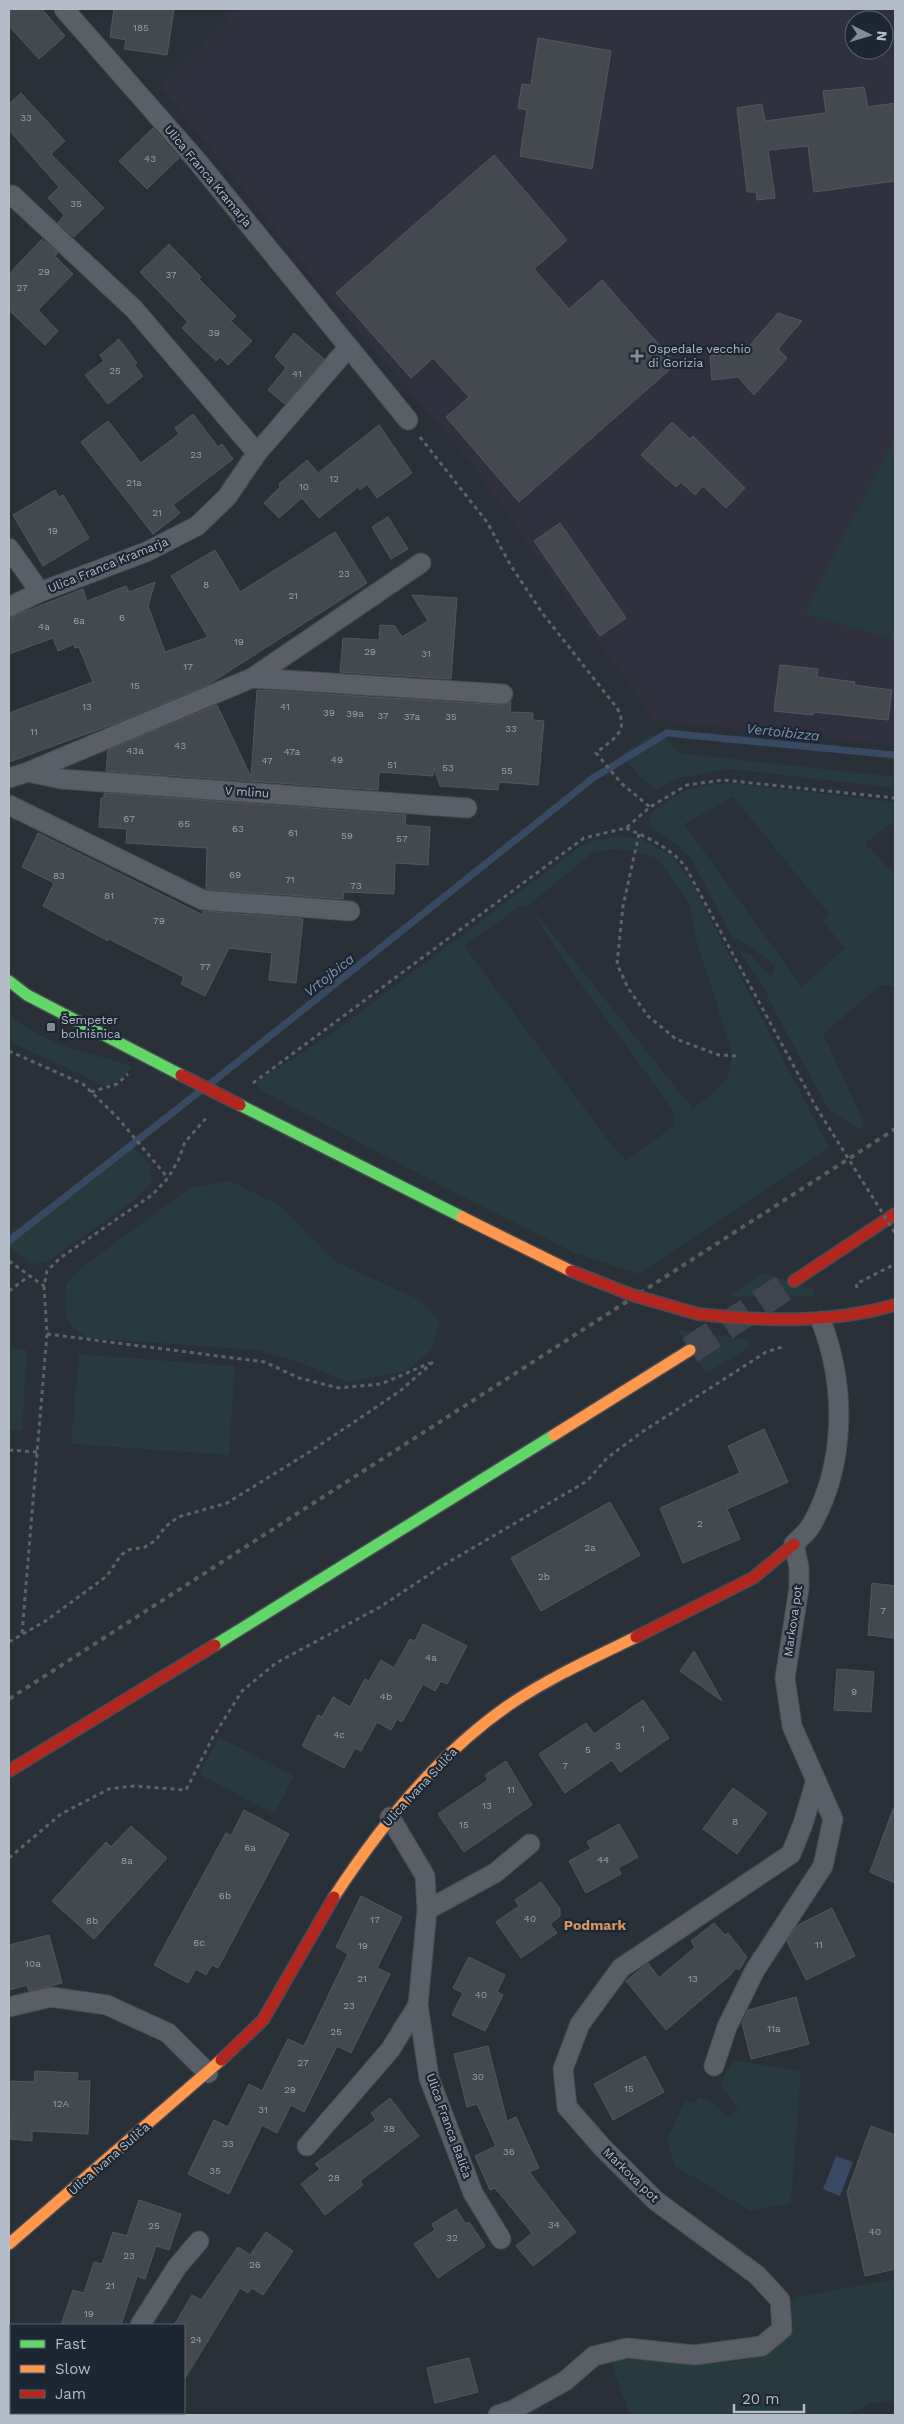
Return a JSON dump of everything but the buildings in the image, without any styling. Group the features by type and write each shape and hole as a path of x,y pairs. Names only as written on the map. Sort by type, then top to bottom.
{"street":[{"name":"Ulica Franca Kramarja","path":"64,9 198,162 408,420"},
{"path":"12,195 134,308 257,453"},
{"name":"Ulica Franca Kramarja","path":"9,607 40,592 146,552 197,526 227,497 257,453 348,348"},
{"name":"Ulica Franca Kramarja","path":"9,548 40,592"},
{"name":"V mlinu","path":"9,778 28,772 252,678 421,563"},
{"name":"V mlinu","path":"252,678 503,694"},
{"name":"V mlinu","path":"28,772 60,779 467,808"},
{"path":"9,805 203,900 350,911"},
{"path":"9,981 27,995 240,1105 570,1271 632,1295 698,1314 763,1320 821,1321 862,1315 895,1305"},
{"path":"9,992 27,995"},
{"path":"794,1282 895,1214"},
{"path":"794,1544 811,1525 826,1490 837,1450 839,1400 834,1362 821,1321"},
{"path":"9,1771 318,1584 690,1350"},
{"name":"Ulica Ivana Suliča","path":"9,2244 208,2073 263,2020 326,1909 367,1846 390,1817 446,1756 508,1706 549,1680 753,1578 794,1544"},
{"name":"Markova pot","path":"714,2066 727,2027 755,1970 823,1866 833,1819 792,1726 786,1678 799,1588 799,1567 794,1544"},
{"name":"Markova pot","path":"498,2415 512,2410 564,2381 594,2356 627,2348 694,2355 762,2346 782,2329 780,2300 757,2275 656,2201 602,2147 567,2107 563,2069 580,2024 621,1968 791,1854 803,1824 816,1780"},
{"name":"Ulica Franca Baliča","path":"390,1817 425,1876 427,1910 418,2005 429,2078 473,2193 501,2239"},
{"path":"427,1910 495,1873 530,1844"},
{"path":"9,2006 51,1997 106,2005 168,2033 208,2073"},
{"name":"Ulica Franca Baliča","path":"306,2146 390,2050 418,2005"},
{"path":"141,2324 177,2267 199,2241"}],"path":[{"path":"408,420 487,522 511,566 543,614 618,708 622,720 620,731 596,753 622,784 650,807"},
{"path":"249,1086 584,838 626,828 650,807 687,785 723,780 895,798"},
{"path":"626,828 675,854 685,866 816,1107 895,1232"},
{"path":"639,834 623,906 617,964 628,988 648,1016 676,1039 719,1055 737,1056"},
{"path":"9,1051 83,1084 117,1117 168,1178"},
{"path":"91,1092 117,1084 131,1070"},
{"path":"22,1633 47,1334 44,1286 47,1271 60,1258 152,1196 168,1178 178,1161 185,1142 202,1120 210,1115"},
{"path":"9,1262 44,1286"},
{"path":"856,1284 895,1264"},
{"path":"9,1291 29,1276"},
{"path":"9,1642 47,1620 107,1576 121,1555 128,1550 145,1547 150,1544 156,1540 165,1527 178,1518 228,1503 400,1391 433,1362 381,1384 339,1388 299,1378 266,1362 47,1334"},
{"path":"9,1858 61,1814 109,1789 134,1786 186,1790 213,1737 242,1690 276,1663 380,1606 442,1566 587,1481 607,1458 642,1432 766,1352 785,1346"},
{"path":"9,1450 37,1452"}],"shaded area":[{"name":"Ospedale vecchio di Gorizia","path":"236,9 895,9 895,436 804,613 895,641 895,745 654,720 469,461 312,277 159,85"}],"green space":[{"path":"895,436 895,641 804,613"},
{"path":"649,736 666,736 678,753 895,777 895,788 728,769 678,778 657,790 637,774 622,754"},
{"path":"732,783 895,802 895,821 865,843 895,875 895,986 881,985 823,1034 865,1125 858,1129 829,1110 770,1002 765,989 740,952 749,954 771,976 775,966 749,945 732,937 691,858 676,844 650,827 649,815 665,802 688,790 706,785","holes":["733,797 829,914 823,922 845,948 802,987 684,824"]},
{"path":"623,836 641,839 671,854 690,879 829,1148 638,1274 575,1253 440,1185 260,1090 257,1081 327,1037 579,847 595,840","holes":["614,849 635,851 658,859 690,905 695,936 732,1053 728,1077 715,1091 693,1109 529,905 593,852","529,905 559,954 673,1110 674,1126 626,1160 616,1151 464,946 519,907"]},
{"path":"9,1015 33,1031 61,1045 132,1067 122,1079 103,1087 9,1041"},
{"path":"130,1145 150,1164 152,1183 132,1202 47,1262 32,1264 9,1248 9,1234"},
{"path":"230,1181 279,1205 334,1261 420,1300 440,1321 431,1350 407,1371 348,1382 298,1362 257,1350 87,1338 73,1326 66,1315 65,1309 66,1284 86,1264 190,1188"},
{"path":"763,1273 812,1288 815,1295 779,1298 728,1296"},
{"path":"677,1329 747,1340 751,1346 706,1374"},
{"path":"9,1348 27,1350 22,1431 9,1430"},
{"path":"79,1354 235,1366 229,1455 71,1444"},
{"path":"219,1737 294,1776 274,1814 199,1774"},
{"path":"734,2060 801,2071 791,2203 750,2211 675,2166 667,2139 685,2101 693,2104 699,2097 715,2104 727,2118 738,2109 720,2084"},
{"path":"895,2279 895,2401 870,2403 848,2415 630,2415 614,2371 612,2359 724,2362 745,2360 770,2341 787,2303 798,2297"}],"water":[{"path":"836,2156 853,2162 840,2196 823,2189"}],"waterway":[{"name":"Vrtojbica","path":"210,1084 593,778 667,733 895,755"},
{"name":"Vrtojbica","path":"9,1241 199,1092"}],"tunnel":[{"path":"690,1350 794,1281"}],"railway":[{"path":"9,1699 895,1129"}],"traffic: fast":[{"path":"9,981 27,995 181,1075"},
{"path":"240,1105 462,1217"},
{"path":"215,1645 554,1435"}],"traffic: slow":[{"path":"462,1217 571,1271"},
{"path":"554,1435 690,1350"},
{"path":"334,1897 371,1844 412,1792 483,1724 524,1695 636,1637"},
{"path":"9,2244 221,2060"}],"traffic: jam":[{"path":"181,1075 240,1105"},
{"path":"794,1281 895,1214"},
{"path":"571,1271 632,1295 698,1314"},
{"path":"698,1314 773,1319 822,1318 870,1311 895,1305"},
{"path":"636,1637 753,1578 794,1544"},
{"path":"9,1771 215,1645"},
{"path":"221,2060 263,2020 334,1897"}],"place":[{"name":"Ospedale vecchio di Gorizia","path":"637,356"},
{"name":"Šempeter bolnišnica","path":"51,1027"}],"district":[{"name":"Podmark","path":"595,1925"}],"water label":[{"name":"Vertoibizza","path":"783,732"}]}
